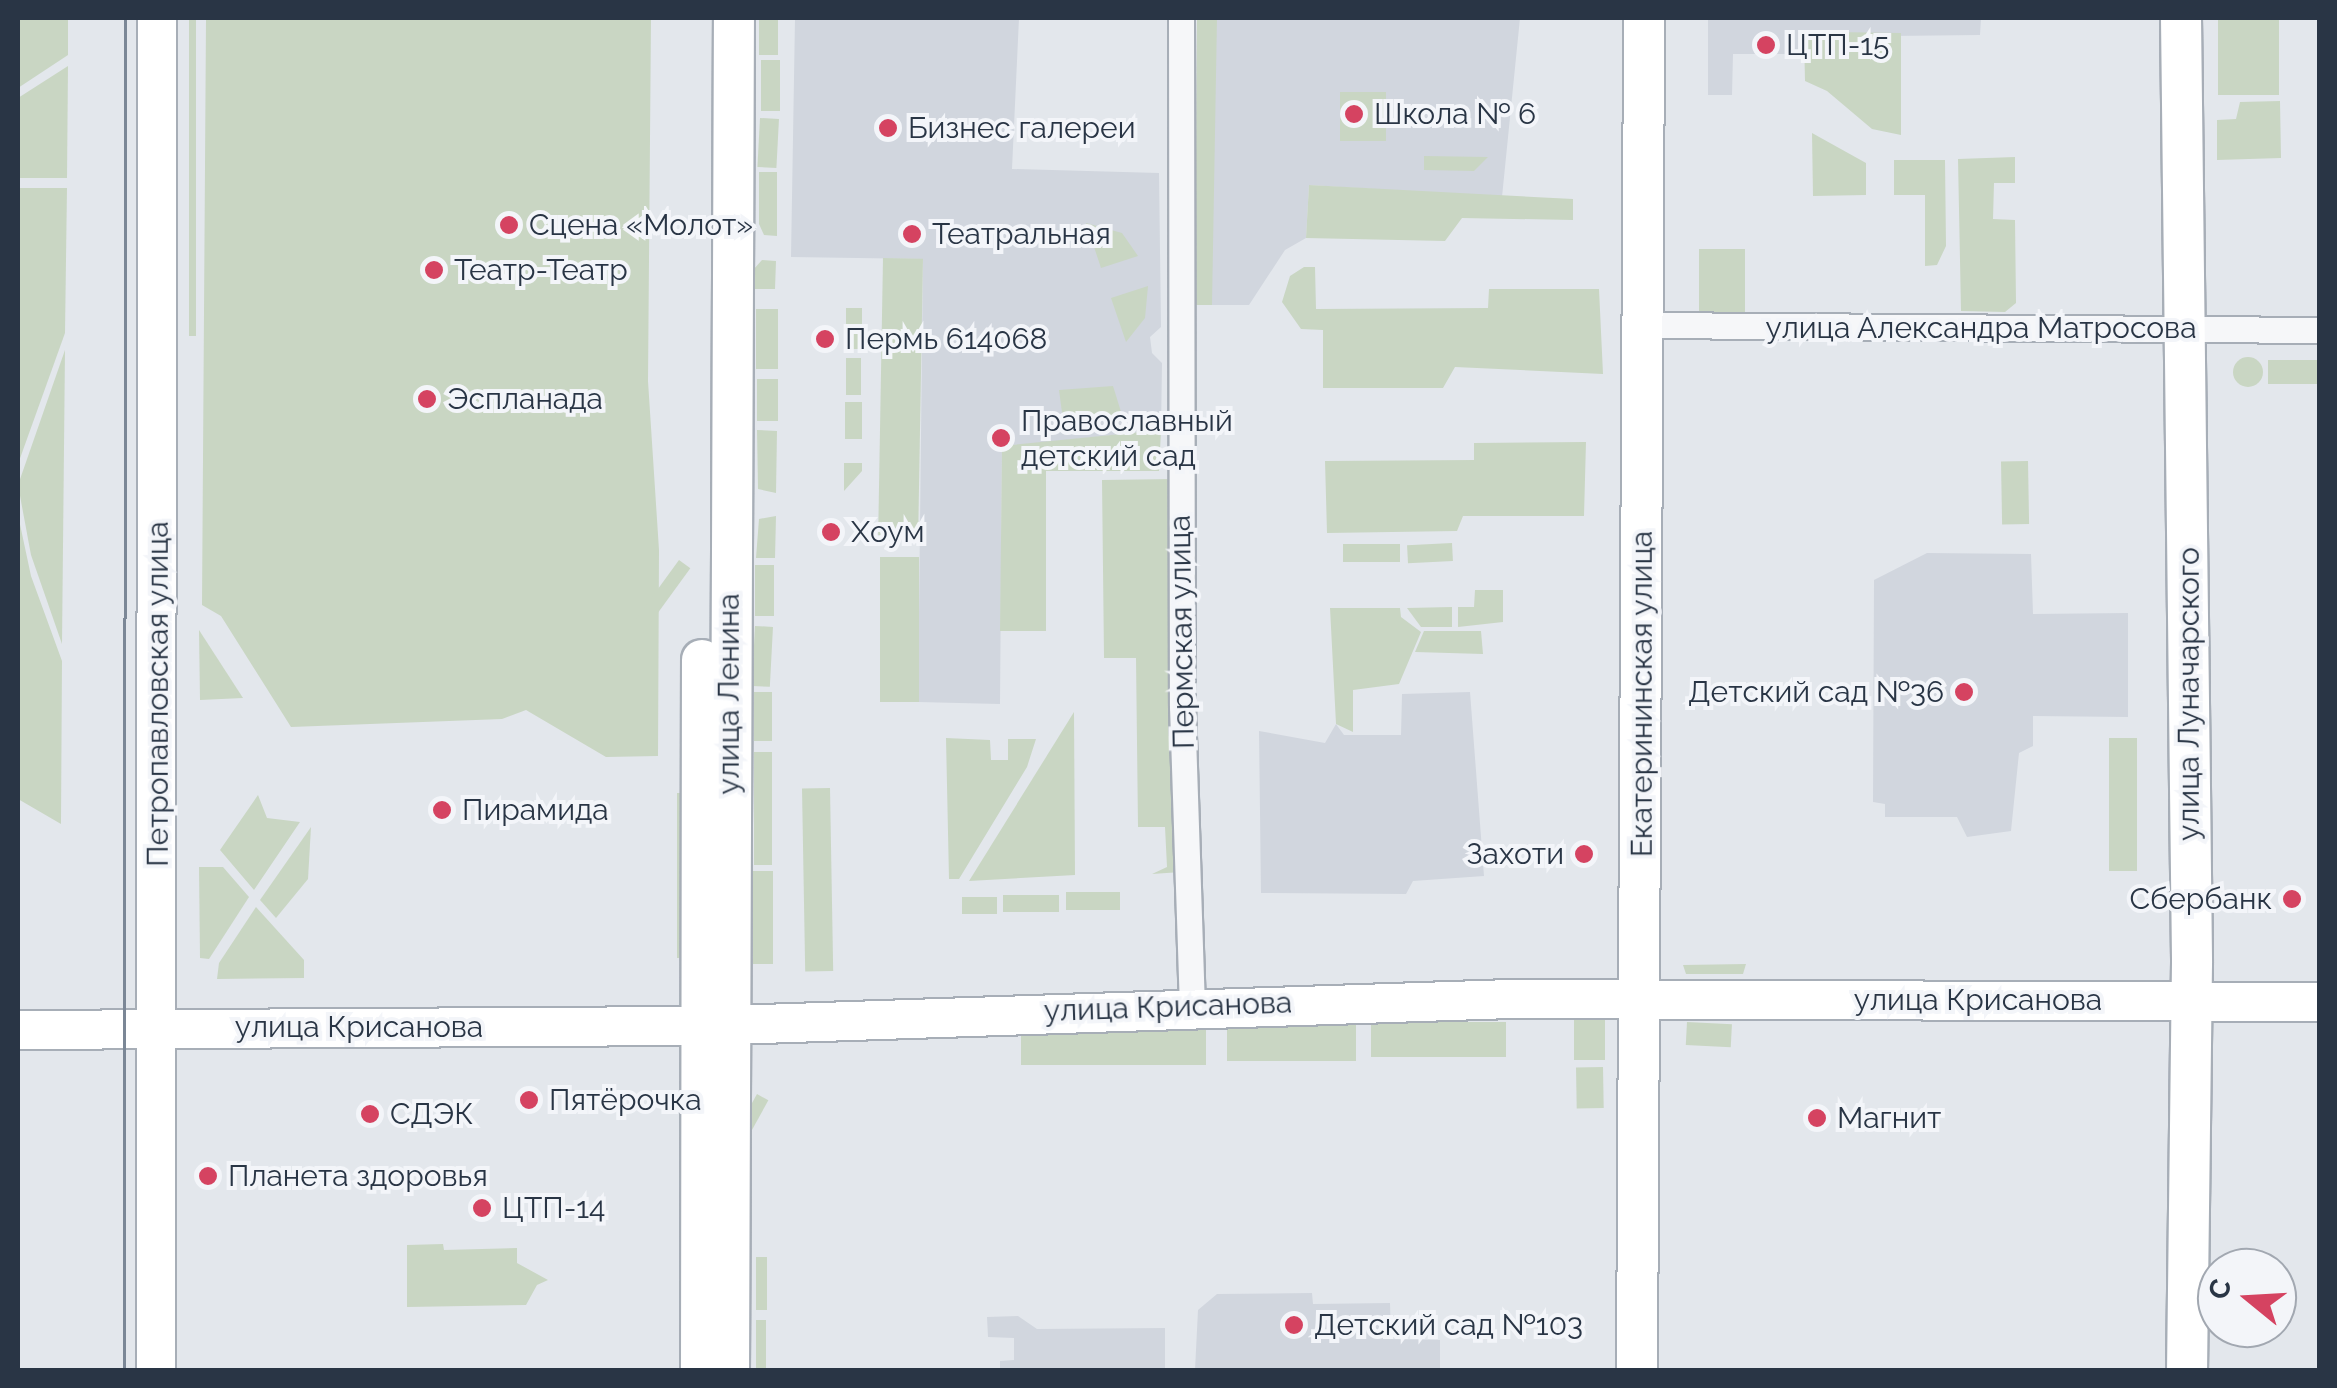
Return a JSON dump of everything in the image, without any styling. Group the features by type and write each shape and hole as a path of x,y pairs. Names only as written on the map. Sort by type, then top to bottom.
{"main road":[{"name":"Петропавловская улица","path":"156,1370 157,18"},
{"name":"улица Ленина","path":"708,18 715,1025 730,1370"},
{"name":"улица Ленина","path":"701,1370 715,1025 734,18"},
{"name":"Екатерининская улица","path":"1636,1370 1642,999 1644,18"},
{"name":"улица Луначарского","path":"2181,18 2191,1002 2186,1370"},
{"name":"улица Крисанова","path":"18,1030 715,1025 1192,1006 1642,999 2320,1002"}],"street":[{"name":"Пермская улица","path":"1181,18 1182,706 1192,1006"},
{"name":"улица Александра Матросова","path":"1643,325 2320,330"}],"shaded area":[{"name":"Православный детский сад","path":"795,18 1019,18 1012,169 1159,173 1161,327 1150,337 1152,353 1162,363 1161,430 1002,447 1000,704 918,702 923,259 791,257"},
{"name":"Школа № 6","path":"1197,18 1520,18 1502,197 1309,185 1306,238 1285,250 1249,305 1195,305"},
{"path":"1708,18 1981,18 1980,35 1799,37 1799,54 1733,54 1732,95 1708,95"},
{"path":"1927,553 2031,554 2033,614 2128,613 2128,717 2033,716 2033,746 2019,753 2011,831 1967,837 1957,817 1885,817 1885,804 1873,802 1874,580"},
{"path":"1470,692 1484,876 1413,881 1406,894 1261,893 1259,731 1325,743 1336,724 1344,735 1401,735 1402,694"},
{"name":"Детский сад №103","path":"1312,1293 1313,1304 1390,1303 1391,1339 1440,1340 1440,1370 1195,1370 1198,1310 1217,1294"},
{"path":"1018,1316 1037,1329 1165,1328 1165,1370 1000,1370 1000,1361 1014,1360 1014,1338 988,1337 987,1317"}],"green space":[{"path":"18,18 68,18 68,55 18,88"},
{"path":"189,18 196,18 196,336 189,336"},
{"name":"Эспланада","path":"206,18 651,18 648,381 659,550 658,756 606,757 526,710 502,719 291,727 221,616 202,605"},
{"path":"759,18 778,18 778,55 759,55"},
{"path":"1197,18 1217,18 1212,305 1195,305"},
{"path":"2218,18 2279,18 2279,95 2218,95"},
{"path":"1834,32 1901,33 1901,135 1872,129 1827,91 1805,81 1804,36"},
{"path":"761,60 780,60 780,111 761,111"},
{"path":"68,66 67,178 18,178 18,98"},
{"path":"1340,92 1386,92 1386,141 1340,141"},
{"path":"2280,101 2281,158 2217,160 2217,120 2236,119 2240,102"},
{"path":"760,118 779,119 776,168 757,167"},
{"path":"1812,133 1866,163 1866,195 1813,196"},
{"path":"1424,156 1488,157 1474,171 1424,170"},
{"path":"2015,157 2015,183 1994,183 1993,219 2015,220 2016,303 2005,312 1961,311 1958,159"},
{"path":"1894,160 1945,160 1946,246 1937,265 1925,266 1925,195 1894,195"},
{"path":"759,172 777,172 777,236 764,235 759,224"},
{"path":"1309,185 1573,199 1573,220 1462,218 1445,241 1306,238"},
{"path":"18,188 67,188 65,333 18,464"},
{"path":"1086,223 1122,233 1138,256 1101,268"},
{"path":"1699,249 1745,249 1745,312 1699,312"},
{"path":"883,258 923,259 918,536 878,535"},
{"path":"762,260 776,261 775,289 753,289 753,270"},
{"path":"1304,267 1315,267 1316,309 1488,308 1489,289 1599,289 1603,374 1455,367 1443,388 1323,388 1323,330 1301,329 1282,302 1290,276"},
{"path":"1148,286 1145,318 1126,342 1111,298"},
{"path":"846,308 862,308 862,349 846,349"},
{"path":"756,309 778,309 778,369 756,369"},
{"path":"65,350 62,644 31,555 18,485"},
{"path":"2248,357 2259,361 2263,372 2259,383 2248,387 2237,383 2233,372 2237,361"},
{"path":"846,358 861,358 861,395 846,395"},
{"path":"2268,360 2319,360 2319,384 2268,384"},
{"path":"757,379 778,379 778,421 757,421"},
{"path":"1113,386 1122,415 1063,420 1059,390"},
{"path":"845,402 862,402 862,439 845,439"},
{"path":"757,430 777,431 776,493 758,489"},
{"path":"1161,430 1159,471 1046,471 1046,631 1000,631 1002,446"},
{"path":"1586,442 1584,516 1463,516 1457,531 1327,533 1325,461 1474,460 1474,443"},
{"path":"2001,461 2028,461 2029,524 2002,524"},
{"path":"844,463 862,463 862,471 844,491"},
{"path":"1175,479 1181,872 1152,874 1167,867 1165,827 1138,827 1136,658 1104,658 1102,480"},
{"path":"18,515 31,576 62,661 61,824 18,799"},
{"path":"776,516 775,558 756,558 759,519"},
{"path":"1452,543 1453,561 1408,563 1407,545"},
{"path":"1343,544 1400,544 1400,562 1343,562"},
{"path":"880,557 919,557 919,702 880,702"},
{"path":"679,560 690,568 615,673 603,664"},
{"path":"755,565 774,565 774,616 755,616"},
{"path":"1475,590 1503,590 1503,622 1458,627 1458,607 1474,607"},
{"path":"1452,607 1452,627 1421,627 1407,608"},
{"path":"1330,608 1400,608 1401,617 1421,632 1399,684 1353,690 1353,732 1336,724"},
{"path":"755,626 773,627 770,687 752,686"},
{"path":"199,630 243,698 200,700"},
{"path":"1424,631 1481,631 1483,654 1415,652"},
{"path":"754,692 772,692 772,741 754,741"},
{"path":"1074,712 1075,875 969,881"},
{"path":"946,738 990,740 991,760 1008,760 1008,739 1036,739 1027,767 959,879 949,879"},
{"path":"2109,738 2137,738 2137,871 2109,871"},
{"path":"754,752 772,752 772,865 754,865"},
{"path":"802,788 830,788 833,971 805,971"},
{"path":"677,793 689,793 689,958 677,958"},
{"path":"258,795 267,818 300,822 254,890 220,850"},
{"path":"311,827 308,879 276,918 260,900"},
{"path":"199,867 223,867 249,897 209,959 200,958"},
{"path":"753,871 773,871 773,964 753,964"},
{"path":"1066,892 1120,892 1120,910 1066,910"},
{"path":"1003,895 1059,895 1059,912 1003,912"},
{"path":"962,897 997,897 997,914 962,914"},
{"path":"256,907 304,960 304,978 217,979 219,963"},
{"path":"1746,964 1743,974 1686,974 1683,965"},
{"path":"1574,1020 1605,1020 1605,1060 1574,1060"},
{"path":"1371,1022 1506,1022 1506,1057 1371,1057"},
{"path":"1687,1022 1732,1024 1731,1047 1686,1045"},
{"path":"1227,1025 1356,1025 1356,1061 1227,1061"},
{"path":"1021,1030 1206,1030 1206,1065 1021,1065"},
{"path":"1576,1067 1603,1067 1604,1108 1577,1108"},
{"path":"757,1094 768,1100 722,1183 711,1177"},
{"path":"443,1244 444,1250 517,1248 517,1263 548,1280 537,1285 526,1305 407,1307 407,1245"},
{"path":"756,1257 767,1257 767,1310 756,1310"},
{"path":"756,1320 766,1320 766,1370 756,1370"}],"tram line":[{"path":"124,1370 125,18"}],"place":[{"name":"ЦТП-15","path":"1766,45"},
{"name":"Школа № 6","path":"1354,114"},
{"name":"Бизнес галереи","path":"888,128"},
{"name":"Сцена «Молот»","path":"509,225"},
{"name":"Театральная","path":"912,234"},
{"name":"Театр-Театр","path":"434,270"},
{"name":"Пермь 614068","path":"825,339"},
{"name":"Эспланада","path":"427,399"},
{"name":"Православный детский сад","path":"1001,438"},
{"name":"Хоум","path":"831,532"},
{"name":"Детский сад №36","path":"1964,692"},
{"name":"Пирамида","path":"442,810"},
{"name":"Захоти","path":"1584,854"},
{"name":"Сбербанк","path":"2292,899"},
{"name":"Пятёрочка","path":"529,1100"},
{"name":"СДЭК","path":"370,1114"},
{"name":"Магнит","path":"1817,1118"},
{"name":"Планета здоровья","path":"208,1176"},
{"name":"ЦТП-14","path":"482,1208"},
{"name":"Детский сад №103","path":"1294,1325"}]}
